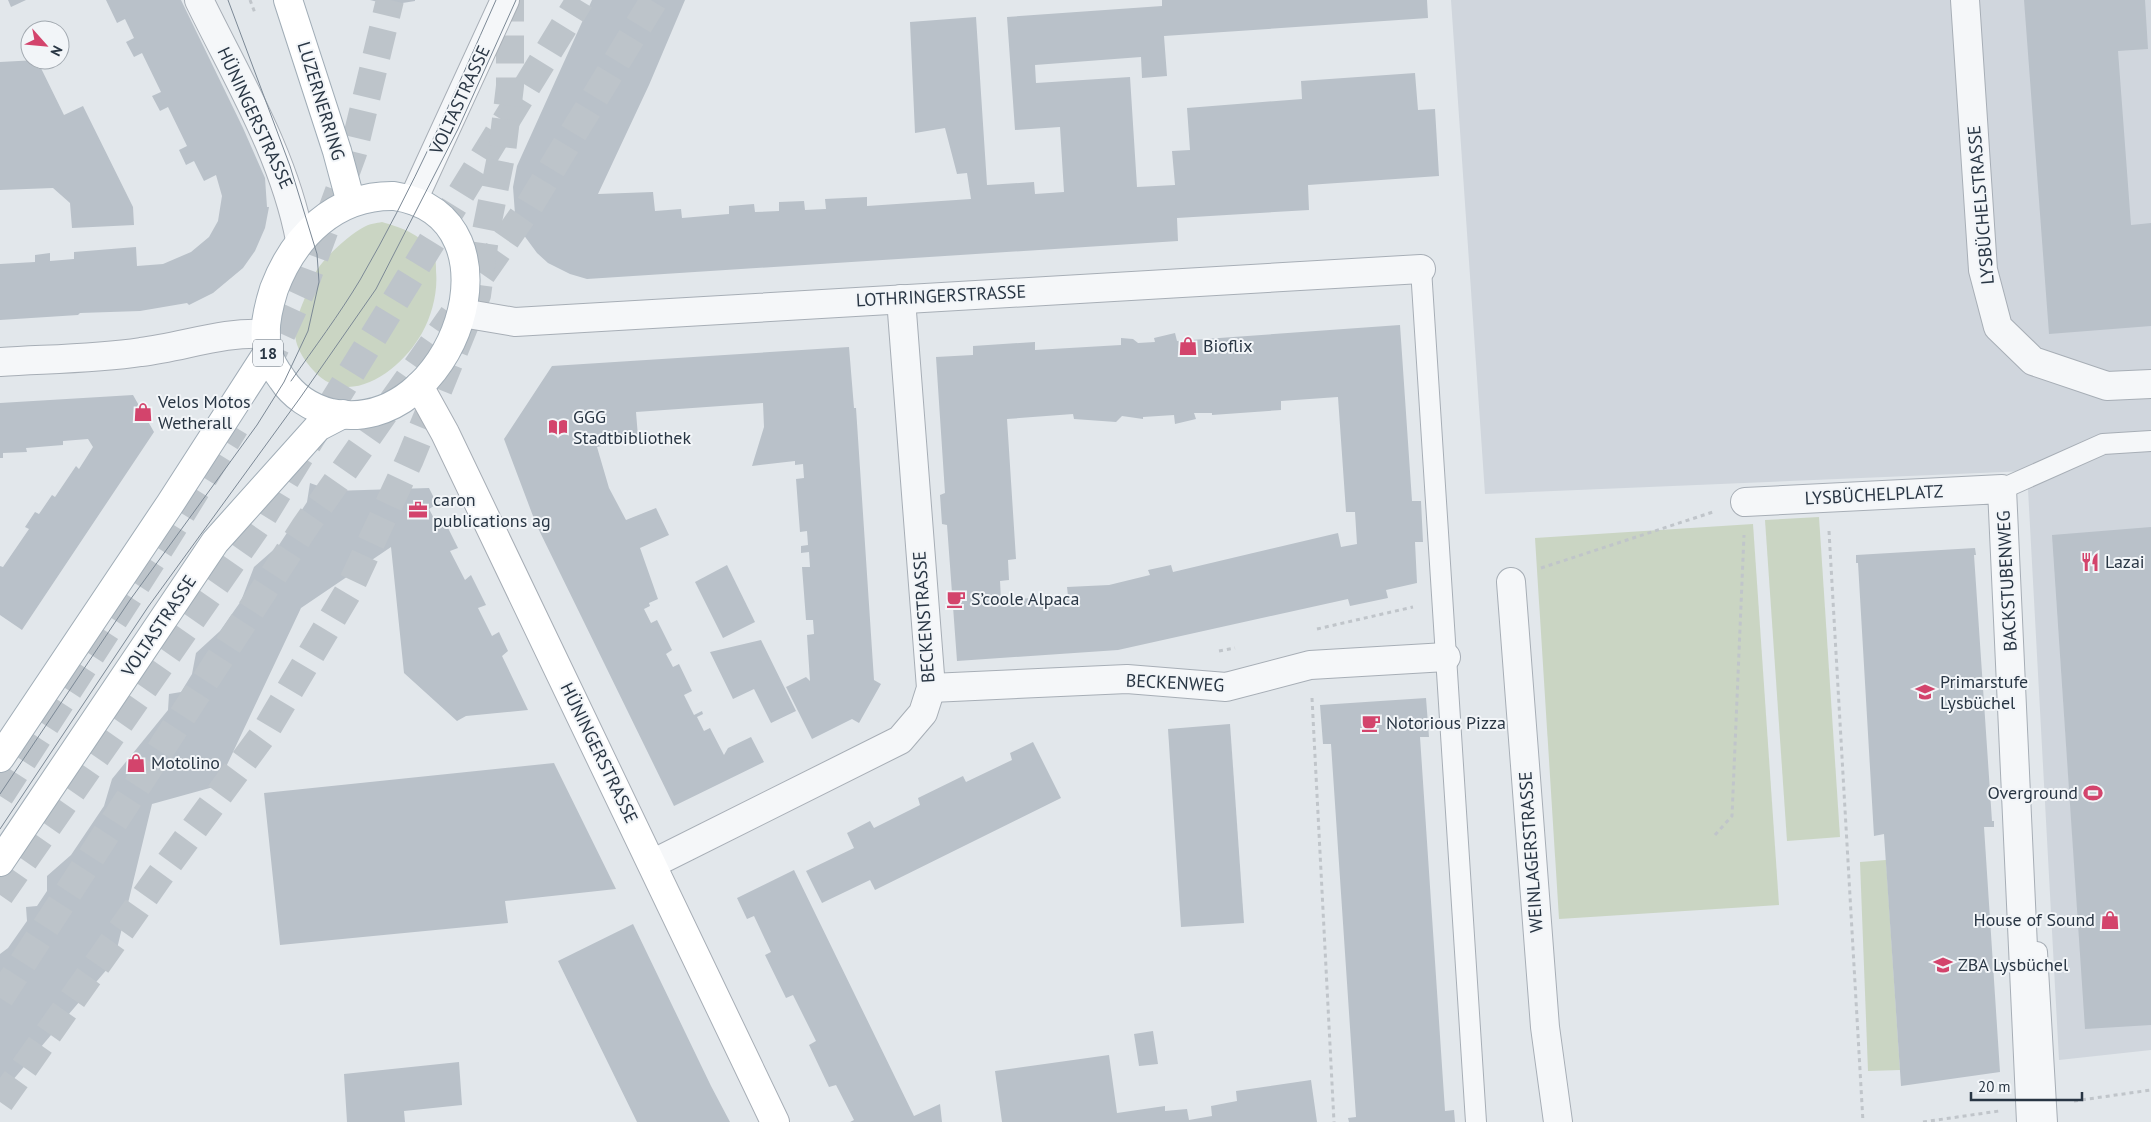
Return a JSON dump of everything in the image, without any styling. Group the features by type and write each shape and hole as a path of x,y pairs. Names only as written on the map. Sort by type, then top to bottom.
{"main road":[{"name":"LUZERNERRING","path":"288,0 337,151 351,203"},
{"name":"18","path":"382,196 413,200 439,216 460,246 464,258 466,276 462,313 447,352 435,370 419,386 386,408 372,413 343,414 320,409 300,398 284,382 267,343 267,315 278,278 300,240 321,220 351,203 382,196"},
{"name":"18","path":"0,758 170,504 267,343"},
{"name":"HÜNINGERSTRASSE","path":"419,386 445,433 774,1122"},
{"name":"VOLTASTRASSE","path":"0,862 215,542 318,427 343,414"}],"street":[{"name":"HÜNINGERSTRASSE","path":"199,0 282,169 294,207 300,240"},
{"name":"VOLTASTRASSE","path":"413,200 505,0"},
{"name":"LYSBÜCHELSTRASSE","path":"1965,0 1983,270 1998,327 2033,361 2106,386 2151,384"},
{"name":"LOTHRINGERSTRASSE","path":"462,313 515,322 1421,268"},
{"name":"BECKENSTRASSE","path":"652,864 900,740 923,712 931,688 901,299"},
{"path":"0,362 140,352 246,333 267,343"},
{"name":"LYSBÜCHELPLATZ","path":"1745,502 2002,489"},
{"name":"BACKSTUBENWEG","path":"2002,489 2031,1122"},
{"name":"WEINLAGERSTRASSE","path":"1511,582 1545,1027 1558,1122"},
{"name":"BECKENWEG","path":"931,688 1127,680 1226,687 1310,665 1446,657"}],"lane":[{"path":"1421,268 1476,1122"},
{"path":"2002,489 2103,444 2151,440"},
{"path":"2036,940 2047,1122"}],"path":[{"path":"1827,498 1863,1122"},
{"path":"1537,570 1745,502 1732,816 1715,835"},
{"path":"1310,665 1334,1122"}],"shaded area":[{"path":"1451,0 2151,0 2151,1050 2059,1060 2027,471 1485,494"}],"green space":[{"path":"382,222 412,234 430,249 435,258 436,265 434,303 422,333 402,360 374,380 358,386 342,387 327,382 305,360 296,341 296,323 312,278 326,258 358,230 368,225"},
{"path":"1819,517 1840,837 1787,841 1765,520"},
{"path":"1753,524 1779,905 1559,919 1535,538"},
{"path":"1886,860 1900,1070 1868,1071 1860,862"}],"building":[{"path":"8,0 26,0 11,7"},
{"path":"106,0 181,0 265,178 267,207 269,207 265,228 255,251 243,268 213,293 189,305 187,303 140,311 80,313 78,315 0,320 0,264 35,262 35,255 50,253 50,261 74,259 74,252 136,247 137,266 163,264 191,252 209,237 218,221 222,196 216,175 204,181 194,161 186,165 179,150 187,146 168,107 160,111 152,96 161,92 142,53 134,57 126,42 134,38 125,19 117,23"},
{"path":"370,0 415,0 415,1 390,5"},
{"path":"592,0 685,0 649,85 598,194 653,192 655,211 681,209 682,218 729,214 729,206 754,204 755,212 779,211 779,202 804,201 805,210 826,209 825,199 867,197 867,206 971,199 967,173 957,174 945,128 915,133 910,22 976,17 987,185 1034,182 1035,194 1064,192 1060,127 1015,130 1007,17 1162,6 1162,0 1427,0 1428,18 1164,36 1167,76 1142,78 1141,57 1035,65 1036,83 1130,77 1137,187 1175,185 1172,151 1190,150 1187,108 1302,99 1301,81 1415,73 1418,110 1435,109 1439,176 1308,185 1309,210 1177,218 1178,241 587,279 570,274 548,263 537,253 523,234 515,214 513,187 517,166"},
{"path":"2024,0 2145,0 2148,49 2118,51 2131,225 2151,223 2151,326 2049,334"},
{"path":"20,61 20,70 42,70 64,115 83,106 133,207 134,225 72,228 70,203 53,188 0,190 0,62"},
{"path":"1400,325 1412,501 1421,501 1423,542 1415,542 1417,583 1386,590 1388,598 1350,606 1348,599 1118,650 957,661 947,525 942,524 940,495 945,493 936,357 973,355 973,346 1035,342 1035,350 1121,345 1121,338 1133,339 1138,343 1155,342 1154,338 1175,333 1177,341","holes":["1338,397 1346,512 1355,512 1357,544 1341,547 1338,533 1173,572 1171,565 1148,570 1150,575 1109,585 1067,587 1068,596 1001,600 1000,581 1009,580 1008,560 1016,559 1007,419 1073,414 1074,419 1116,422 1122,416 1143,419 1143,417 1174,415 1175,424 1196,419 1194,413 1212,413 1212,415 1281,410 1281,401"]},
{"path":"849,347 854,408 856,408 874,680 881,684 859,723 852,719 812,739 786,687 806,677 810,681 807,635 814,634 813,620 806,620 802,567 810,567 809,552 801,553 801,546 808,545 807,531 800,532 796,479 804,478 803,464 795,465 795,461 752,466 764,427 763,403 636,412 638,437 597,447 609,488 626,520 656,508 669,535 640,548 658,599 649,603 650,606 644,609 651,623 657,620 672,650 666,654 673,667 679,664 692,691 684,695 694,715 702,711 703,714 697,717 704,731 710,728 724,755 728,748 751,737 764,762 674,806 536,524 504,439 552,366"},
{"path":"133,395 154,432 22,630 0,615 0,566 3,567 29,529 25,527 35,512 39,514 52,495 55,497 76,466 79,469 93,447 88,439 63,441 63,445 26,448 27,452 3,453 3,458 0,458 0,403"},
{"path":"310,483 332,491 429,488 437,504 429,509 437,524 444,520 458,548 450,551 465,580 471,575 486,605 478,608 492,636 499,632 508,651 502,656 528,710 466,716 457,721 404,673 391,547 301,608 217,786 152,804 114,961 6,1088 0,1090 0,954 8,948 27,921 26,907 37,906 47,891 47,876 71,855 104,806 112,779 168,710 169,694 181,692 192,674 196,653 220,631 241,601 254,567 279,545 307,502"},
{"path":"2151,527 2151,1025 2085,1029 2052,535"},
{"path":"1975,548 1992,821 1994,821 1994,827 1984,827 2000,1072 1901,1086 1884,834 1874,836 1856,555"},
{"path":"727,565 755,622 723,638 695,582"},
{"path":"761,640 796,711 771,723 754,689 733,699 710,652"},
{"path":"1426,698 1429,737 1420,737 1445,1111 1454,1110 1455,1122 1349,1122 1348,1118 1356,1117 1331,744 1323,744 1320,705"},
{"path":"1230,724 1244,923 1181,927 1168,729"},
{"path":"1033,742 1061,798 875,890 870,880 822,903 806,871 854,848 847,833 870,821 874,828 920,805 918,798 963,776 966,782 1012,760 1010,753"},
{"path":"554,763 616,889 505,901 508,923 280,945 264,793"},
{"path":"794,870 914,1116 940,1104 942,1122 850,1122 854,1120 836,1085 829,1087 809,1045 816,1041 793,995 786,998 765,955 771,952 754,916 747,919 737,898"},
{"path":"633,924 730,1122 637,1122 558,961"},
{"path":"1153,1031 1158,1064 1139,1066 1134,1034"},
{"path":"1109,1055 1117,1113 1165,1106 1165,1111 1187,1109 1189,1120 1212,1116 1211,1106 1237,1101 1236,1091 1311,1080 1317,1122 1002,1122 995,1071"},
{"path":"459,1062 462,1105 404,1111 405,1122 347,1122 344,1074"}],"tunnel":[{"path":"264,372 305,283 353,153 390,0"},
{"path":"0,1102 158,878 265,732 348,592 410,459 477,295 486,231 502,152 510,86 510,0"},
{"path":"0,895 259,523 580,0"},
{"path":"482,274 528,208 654,0"},
{"path":"0,998 304,528 453,315"},
{"path":"0,796 164,542 235,427"}],"tram line":[{"path":"0,794 130,600 257,425 284,382 308,331 319,282 317,254 290,166 228,0"},
{"path":"291,381 344,306 379,246 432,142 496,0"},
{"path":"0,829 148,607 300,398 376,289 458,129 516,0"}],"place":[{"name":"Bioflix","path":"1188,346"},
{"name":"Velos Motos Wetherall","path":"143,412"},
{"name":"GGG Stadtbibliothek","path":"558,427"},
{"name":"caron publications ag","path":"418,510"},
{"name":"Lazai","path":"2090,562"},
{"name":"S’coole Alpaca","path":"956,599"},
{"name":"Primarstufe Lysbüchel","path":"1925,692"},
{"name":"Notorious Pizza","path":"1371,723"},
{"name":"Motolino","path":"136,763"},
{"name":"Overground","path":"2093,793"},
{"name":"House of Sound","path":"2110,920"},
{"name":"ZBA Lysbüchel","path":"1943,965"}]}
